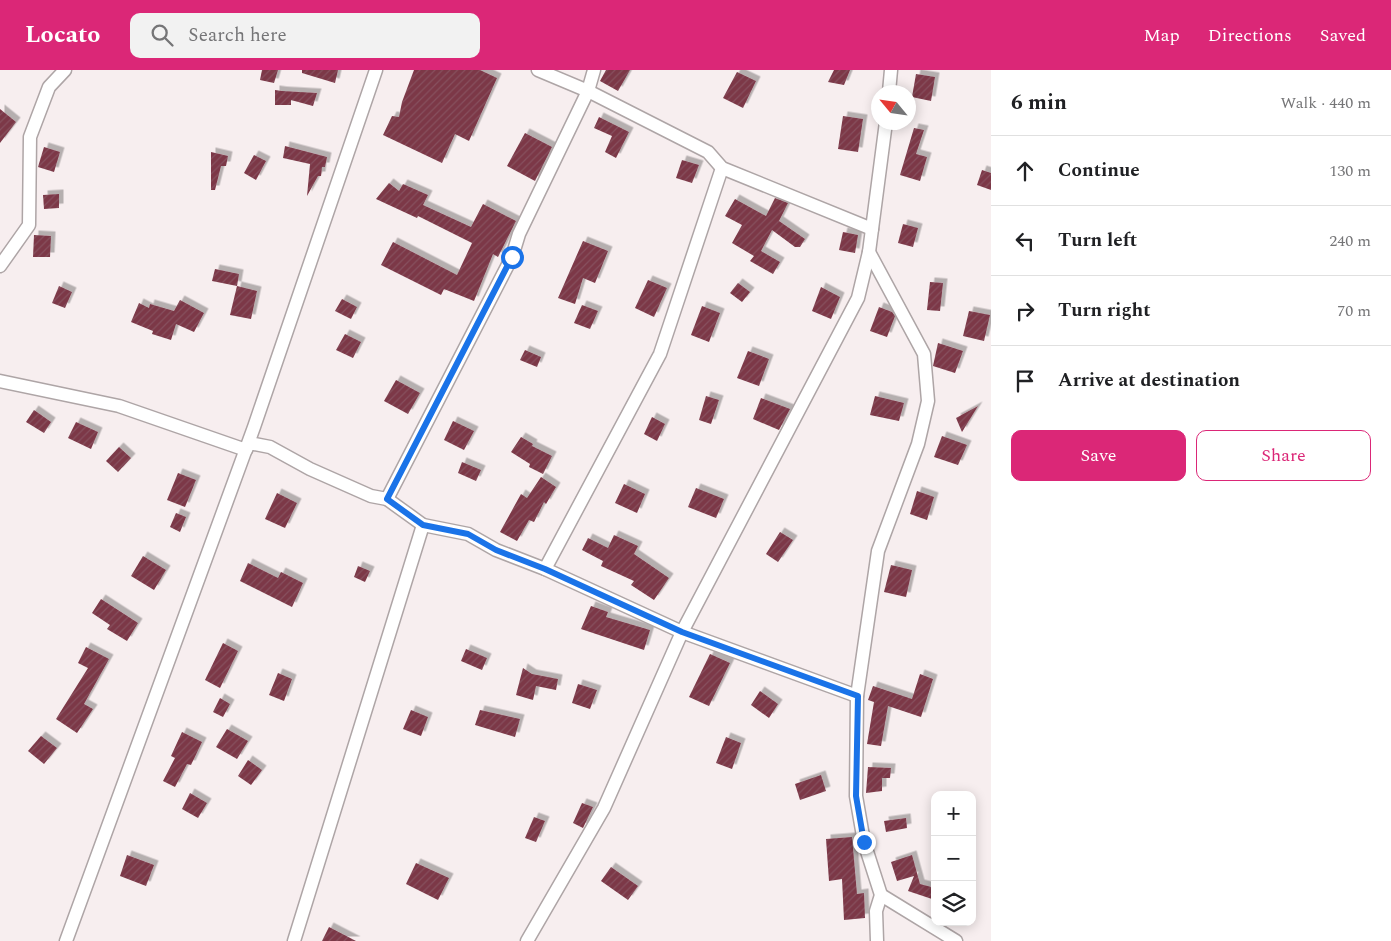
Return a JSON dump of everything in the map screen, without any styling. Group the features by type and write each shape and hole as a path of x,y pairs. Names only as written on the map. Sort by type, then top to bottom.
{"street":[{"path":"0,266 29,225 30,137 49,86 65,70"},
{"path":"66,941 246,450 376,70"},
{"path":"538,70 588,91 708,152 722,168 872,229"},
{"path":"387,499 512,257 519,234 588,91 594,70"},
{"path":"890,85 891,70"},
{"path":"527,941 604,808 682,632 858,298 870,252 872,229 878,200 885,130"},
{"path":"545,569 660,354 722,168"},
{"path":"870,252 924,354 928,401 918,444 878,551 858,696 856,796 864,842 881,895 876,911 877,941"},
{"path":"0,381 119,406 246,450"},
{"path":"246,450 249,443 270,448 310,470 371,496 387,499 423,525 468,534 496,550 545,569 682,632 858,696"},
{"path":"294,941 423,525"},
{"path":"881,895 956,941"}],"building":[{"path":"262,70 278,70 274,83 260,80"},
{"path":"302,70 338,70 335,83 302,73"},
{"path":"414,70 480,70 497,78 469,141 455,134 442,163 383,135 392,116 399,117 402,102"},
{"path":"606,70 630,70 618,91 600,81"},
{"path":"834,70 850,70 844,85 828,82"},
{"path":"737,72 756,81 743,108 723,98"},
{"path":"916,74 935,77 931,101 916,98 916,85 914,85"},
{"path":"275,90 317,93 313,106 291,100 291,105 275,105"},
{"path":"0,109 16,122 0,143"},
{"path":"843,116 863,119 858,152 838,149"},
{"path":"599,117 629,132 616,158 605,152 612,136 594,128"},
{"path":"916,128 924,130 916,154 927,157 920,181 900,175 913,130"},
{"path":"525,133 552,147 535,181 507,166"},
{"path":"285,146 327,157 325,167 322,167 321,176 318,176 307,196 310,164 283,158"},
{"path":"44,147 60,152 54,172 38,167"},
{"path":"211,152 228,156 226,166 221,166 215,190 211,190"},
{"path":"254,155 266,161 256,180 244,173"},
{"path":"682,160 699,165 692,183 676,178"},
{"path":"982,170 991,173 991,190 977,185"},
{"path":"389,183 399,191 403,184 428,195 423,205 471,227 483,204 516,221 498,257 493,254 474,301 444,289 441,295 381,265 393,242 457,275 472,243 418,216 417,218 376,199"},
{"path":"59,194 59,208 44,209 43,195"},
{"path":"775,198 788,203 779,221 805,239 800,247 795,247 772,230 761,251 780,262 773,274 750,261 754,256 732,243 742,225 725,216 735,199 766,216"},
{"path":"903,224 918,228 913,247 898,243"},
{"path":"843,232 858,235 855,253 839,250"},
{"path":"34,235 51,236 50,257 33,257"},
{"path":"583,241 608,251 595,283 583,278 575,304 558,298"},
{"path":"215,269 239,274 237,286 212,281"},
{"path":"648,280 667,288 654,317 635,308"},
{"path":"930,282 943,283 940,311 927,310"},
{"path":"738,283 750,292 742,302 730,293"},
{"path":"59,286 72,292 65,308 52,303"},
{"path":"237,286 257,291 251,319 230,315"},
{"path":"821,287 840,297 831,319 812,311"},
{"path":"342,299 357,307 351,319 335,311"},
{"path":"180,300 204,313 194,332 176,324 171,340 152,334 153,331 131,322 139,303 149,308 150,304 174,311"},
{"path":"582,305 598,311 590,329 574,323"},
{"path":"702,306 720,313 709,342 691,335"},
{"path":"879,307 892,312 895,316 887,337 870,331"},
{"path":"969,311 990,315 984,341 963,336"},
{"path":"345,334 361,342 353,358 336,350"},
{"path":"938,343 963,351 955,373 933,366"},
{"path":"525,350 541,357 537,367 520,360"},
{"path":"748,351 769,359 759,386 737,378"},
{"path":"396,380 420,393 408,414 384,401"},
{"path":"706,396 719,400 711,424 699,420"},
{"path":"875,396 904,403 899,421 870,415"},
{"path":"761,398 790,409 779,430 753,419"},
{"path":"978,406 962,432 956,418"},
{"path":"34,410 51,422 44,433 26,422"},
{"path":"652,417 665,424 657,441 644,434"},
{"path":"453,421 474,431 464,450 444,440"},
{"path":"76,422 98,432 91,449 68,438"},
{"path":"942,436 967,445 958,465 934,457"},
{"path":"521,437 533,444 532,446 552,456 543,474 529,467 530,464 511,452"},
{"path":"119,447 131,458 118,472 106,461"},
{"path":"462,462 481,470 476,481 458,473"},
{"path":"178,473 196,480 185,507 167,500"},
{"path":"541,477 556,487 546,504 544,502 534,522 529,520 517,541 500,532 521,494 527,498"},
{"path":"624,484 645,494 637,513 615,503"},
{"path":"696,488 724,499 716,518 688,507"},
{"path":"917,491 934,497 927,520 910,514"},
{"path":"277,493 297,503 285,528 265,519"},
{"path":"176,513 186,517 180,532 170,527"},
{"path":"780,532 793,540 778,562 766,554"},
{"path":"614,535 638,546 634,554 669,578 654,600 631,585 634,581 601,566 603,561 582,550 588,538 608,548"},
{"path":"143,556 166,570 154,590 131,576"},
{"path":"248,563 278,578 281,572 303,583 292,607 240,581"},
{"path":"891,565 912,570 906,597 884,592"},
{"path":"358,566 370,571 365,582 354,577"},
{"path":"101,599 138,623 127,641 107,629 110,625 92,613"},
{"path":"591,606 608,612 606,617 650,630 644,650 581,629"},
{"path":"223,643 238,651 220,688 205,680"},
{"path":"86,647 109,659 84,704 93,709 77,733 56,719 88,668 78,663"},
{"path":"466,649 487,658 482,670 461,661"},
{"path":"710,654 730,663 709,706 689,697"},
{"path":"523,668 532,674 558,679 556,690 536,686 533,700 516,695"},
{"path":"278,673 292,679 284,701 269,695"},
{"path":"920,674 933,679 921,717 888,706 881,746 867,744 874,702 868,700 873,686 912,699"},
{"path":"578,684 597,690 590,709 572,703"},
{"path":"760,691 778,704 769,718 751,705"},
{"path":"220,698 230,704 223,717 213,712"},
{"path":"411,710 428,717 421,736 403,729"},
{"path":"480,710 520,719 515,737 475,725"},
{"path":"227,729 248,741 237,759 216,747"},
{"path":"182,732 202,742 191,765 187,764 175,787 163,781 175,758 171,756"},
{"path":"41,736 57,748 44,764 28,751"},
{"path":"726,737 741,743 732,769 716,763"},
{"path":"248,760 262,770 251,785 238,776"},
{"path":"868,767 891,768 890,778 882,778 882,791 866,793"},
{"path":"821,775 826,791 800,800 795,784"},
{"path":"190,793 207,803 198,818 182,809"},
{"path":"582,803 593,807 583,828 573,823"},
{"path":"534,817 545,821 536,842 525,838"},
{"path":"906,818 907,828 886,832 884,821"},
{"path":"852,837 857,894 864,893 865,918 844,920 842,879 829,881 826,839"},
{"path":"127,855 154,865 146,886 120,876"},
{"path":"912,855 920,884 931,887 931,899 908,891 914,876 897,881 891,862"},
{"path":"416,863 449,878 438,900 406,884"},
{"path":"611,867 638,886 628,900 601,881"},
{"path":"329,927 356,941 322,941"}],"route":[{"path":"512,257 387,499 423,525 468,534 496,550 545,569 682,632 858,696 856,796 864,842"}]}
